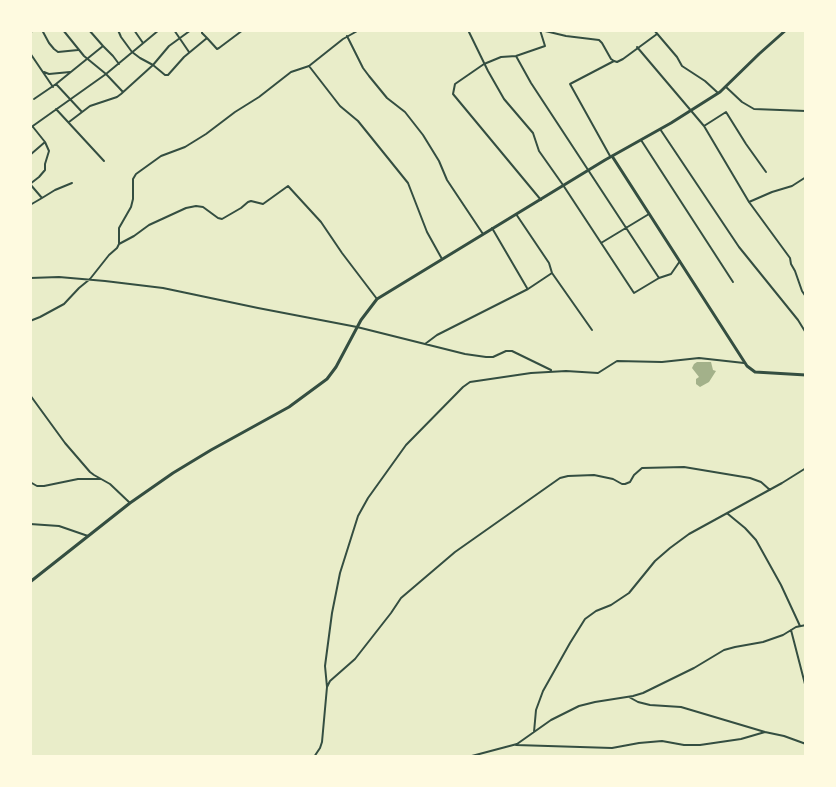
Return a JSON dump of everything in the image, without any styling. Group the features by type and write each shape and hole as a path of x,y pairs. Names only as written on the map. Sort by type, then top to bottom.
{"street":[{"path":"30,32 35,30"},
{"path":"42,30 58,52 78,50"},
{"path":"63,30 78,50 123,92"},
{"path":"89,30 119,64"},
{"path":"118,30 132,52 165,75 168,75 189,52 207,38"},
{"path":"134,30 143,43"},
{"path":"149,30 153,35"},
{"path":"42,198 30,184 45,170 49,151 45,142 31,127 106,74 159,30"},
{"path":"174,30 189,52"},
{"path":"69,122 90,106 117,97 190,30"},
{"path":"202,30 202,33 217,49 243,30"},
{"path":"119,244 119,228 133,199 134,176 161,156 178,151 199,138 291,72 309,66 347,36 359,30"},
{"path":"468,30 504,99 533,133 539,151 634,293 659,278 671,274 680,261"},
{"path":"540,30 545,46 516,56 501,57 484,64 455,84 453,94 541,200"},
{"path":"540,30 599,40 610,59 614,61"},
{"path":"654,30 682,66 705,81 718,93"},
{"path":"30,582 130,503 192,461 289,407 327,379 357,327 377,299 718,93 786,30"},
{"path":"657,34 623,59 614,61 570,84 611,156 745,363 755,372 806,375"},
{"path":"347,36 369,76 387,98 405,112 431,147 447,180 483,234"},
{"path":"34,99 103,46"},
{"path":"637,47 704,126 749,202 790,258 806,297"},
{"path":"30,53 55,85 82,112"},
{"path":"516,56 531,83 659,278"},
{"path":"309,66 340,106 358,121 408,183 427,232 442,259"},
{"path":"44,72 49,74 70,72"},
{"path":"726,87 742,102 754,109 806,111"},
{"path":"56,109 104,161"},
{"path":"704,126 726,112 766,172"},
{"path":"660,129 739,247 806,333"},
{"path":"641,140 733,282"},
{"path":"30,155 45,142"},
{"path":"749,202 792,186 806,177"},
{"path":"30,205 72,183"},
{"path":"30,321 60,306 90,279 119,244 149,225 186,208 196,206 203,207 222,219 250,201 262,204 288,186 321,222 377,299"},
{"path":"516,214 549,263 552,273 592,330"},
{"path":"601,243 649,214"},
{"path":"492,228 528,289"},
{"path":"425,344 437,335 528,289 552,273"},
{"path":"30,278 90,279 163,288 357,327 486,357 512,351 554,372"},
{"path":"801,325 806,320"},
{"path":"314,757 322,742 327,687 326,653 332,613 340,573 358,516 389,467 424,425 463,387 471,382 531,372 598,373 620,360 662,362 699,358 745,363"},
{"path":"30,395 74,453 94,475 110,484 130,503"},
{"path":"327,687 333,677 347,667 362,650 401,598 455,552 560,478 594,476 613,479 625,484 630,482 642,468 684,466 750,478 761,482 770,490"},
{"path":"534,732 536,710 543,690 585,619 629,593 655,561 689,534 806,468"},
{"path":"31,484 44,486 78,479 101,479"},
{"path":"728,513 756,540 800,626"},
{"path":"30,524 59,526 89,536"},
{"path":"468,757 514,745 551,720 579,706 629,697 653,689 724,650 763,642 806,625"},
{"path":"791,630 806,688"},
{"path":"629,697 650,705 681,707 806,744"},
{"path":"514,745 612,748 662,741 700,745 741,739 765,732"}],"shaded area":[{"path":"697,362 711,362 713,370 716,371 709,382 700,387 696,384 696,379 699,377 692,368"}]}
